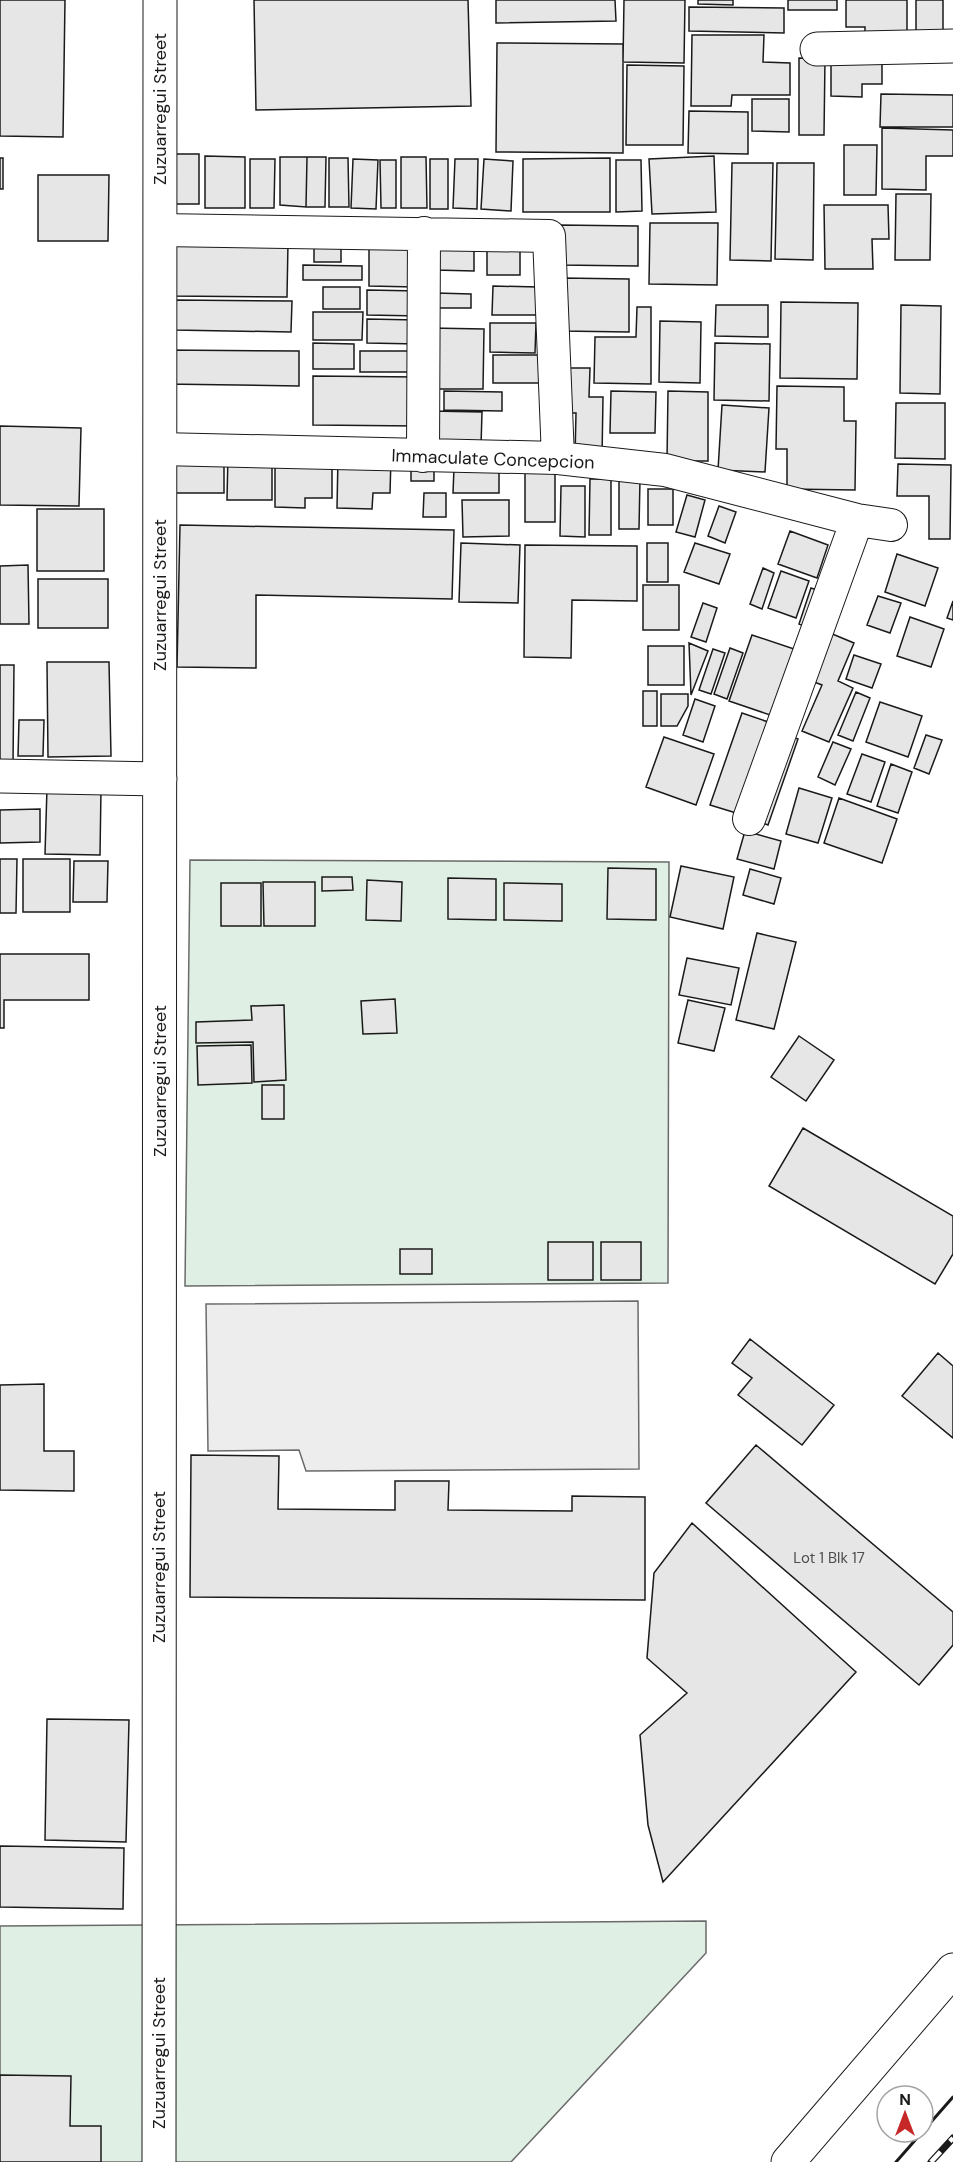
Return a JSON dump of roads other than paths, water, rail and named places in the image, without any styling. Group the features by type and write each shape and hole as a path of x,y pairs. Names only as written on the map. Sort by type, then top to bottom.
{"street":[{"name":"Zuzuarregui Street","path":"159,2162 160,0"},
{"path":"817,49 953,46"},
{"path":"160,230 549,236 558,458"},
{"path":"423,456 424,233"},
{"name":"Immaculate Concepcion","path":"160,449 558,458 665,470 857,520 891,525"},
{"path":"749,819 857,520"},
{"path":"0,776 160,779"},
{"path":"788,2162 953,1970"}],"railway":[{"path":"931,2162 953,2138"}]}
